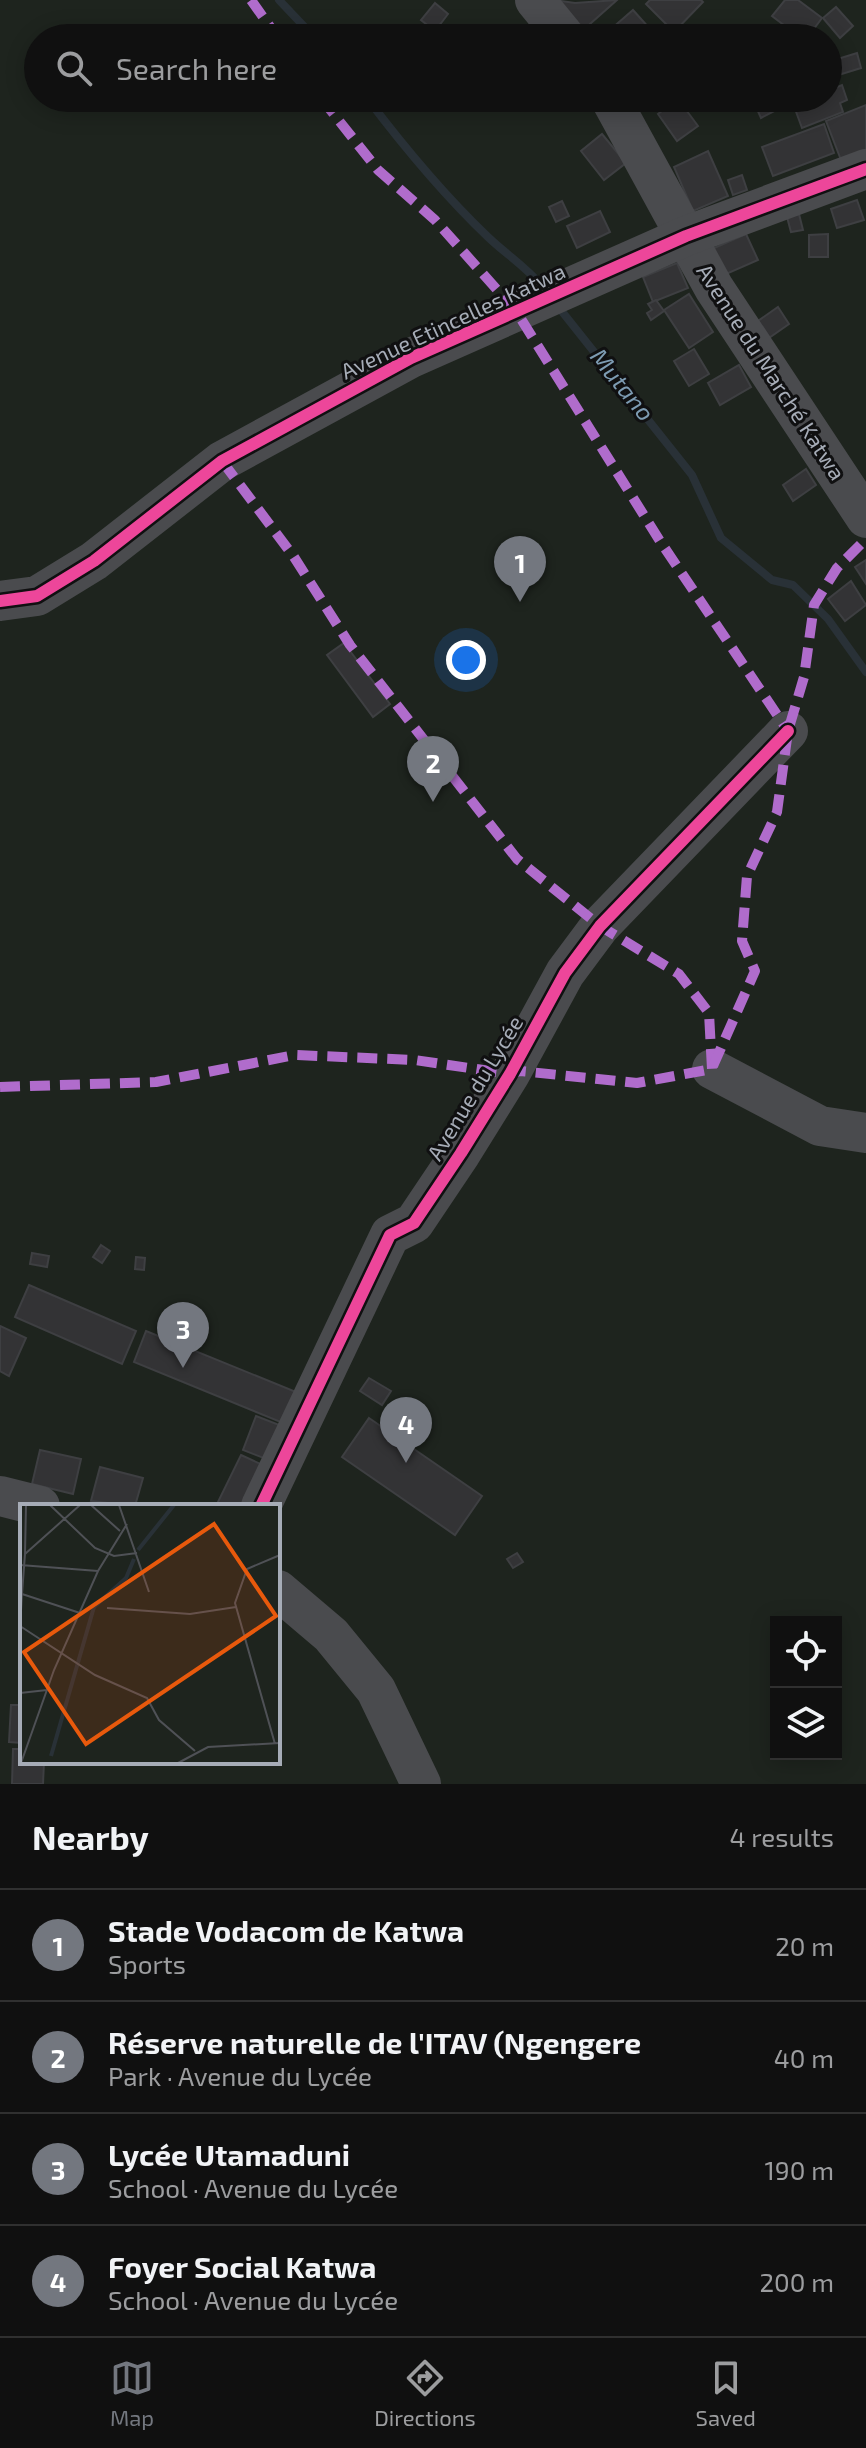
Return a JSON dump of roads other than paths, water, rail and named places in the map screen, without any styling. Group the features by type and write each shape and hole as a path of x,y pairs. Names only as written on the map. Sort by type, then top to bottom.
{"street":[{"path":"535,0 555,24"},
{"name":"Avenue du Marché Katwa","path":"618,112 714,288 866,518"},
{"name":"Avenue Etincelles Katwa","path":"0,601 37,596 94,561 222,461 384,372 686,236 866,169"},
{"name":"Avenue du Lycée","path":"262,1504 390,1235 414,1223 461,1153 510,1074 565,973 610,915 788,731"},
{"path":"712,1069 820,1126 866,1133"},
{"path":"0,1496 32,1504"},
{"path":"280,1592 331,1635 376,1690 421,1784"}],"waterway":[{"name":"Mutano","path":"279,0 302,24"},
{"name":"Mutano","path":"378,112 456,204 543,287"},
{"name":"Mutano","path":"556,304 692,475 721,538 772,580 793,585 828,619 866,672"}],"place":[{"name":"Stade Vodacom de Katwa","path":"520,602"},
{"name":"Réserve naturelle de l'ITAV (Ngengere","path":"433,802"},
{"name":"Lycée Utamaduni","path":"183,1368"},
{"name":"Foyer Social Katwa","path":"406,1463"}]}
